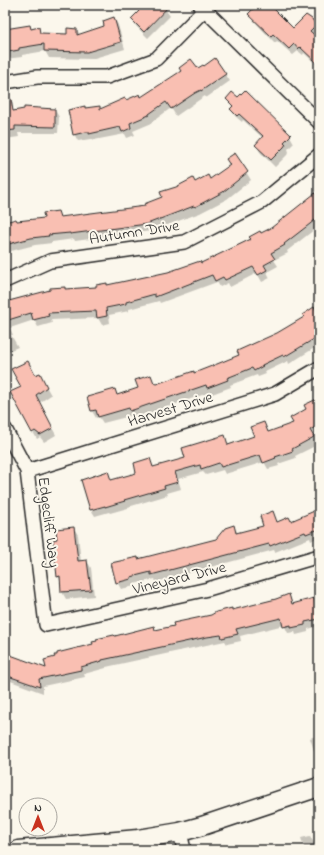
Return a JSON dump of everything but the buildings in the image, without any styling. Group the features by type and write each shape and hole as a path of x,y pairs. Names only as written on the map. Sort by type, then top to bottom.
{"main road":[{"path":"18,850 138,840 180,832 319,787"}],"street":[{"path":"5,82 38,77 107,77 156,60 204,7 319,122"},
{"name":"Autumn Drive","path":"5,281 50,261 184,242 262,202 319,155"},
{"name":"Harvest Drive","path":"27,471 275,394 319,368"},
{"name":"Edgecliff Way","path":"5,428 27,471 46,625"},
{"name":"Vineyard Drive","path":"46,625 208,589 319,556"},
{"path":"180,832 184,850"}]}
